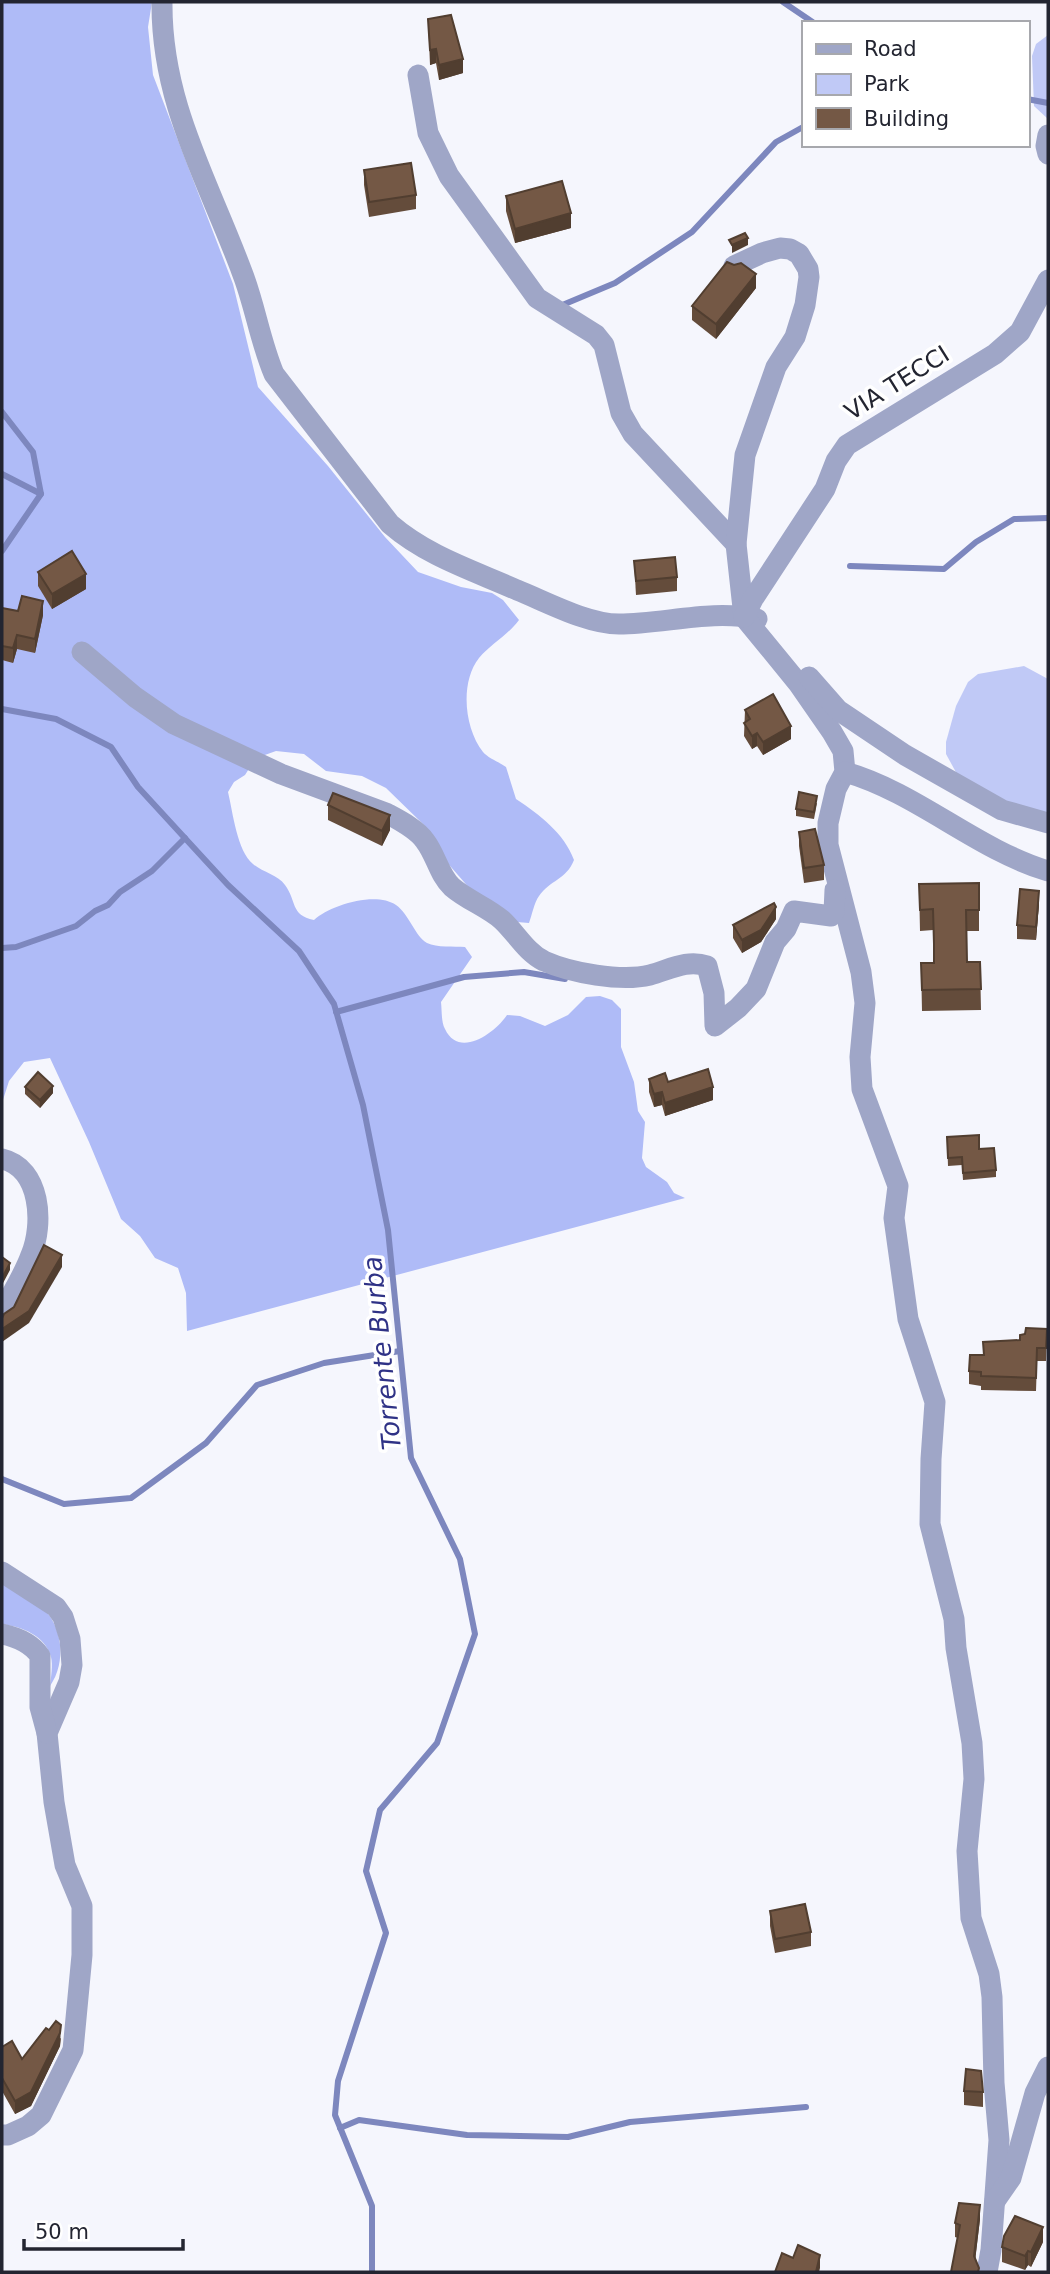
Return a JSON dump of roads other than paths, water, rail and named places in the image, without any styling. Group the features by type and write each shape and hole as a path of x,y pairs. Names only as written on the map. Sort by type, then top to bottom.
{"street":[{"path":"162,2 163,43 172,93 192,152 214,199 244,276 274,374 390,524 407,539 438,557 566,611 596,620 616,624 717,616 744,617 766,624 838,710 905,755 1002,810 1048,823"},
{"path":"418,75 428,133 449,176 537,298 596,335 604,345 621,413 632,434 736,544"},
{"path":"1048,135 1048,154"},
{"path":"734,266 780,248 799,254 808,268 805,305 794,337 776,367 746,455 736,544 744,617 798,683 832,732 843,751 845,762 845,772 836,789 828,823 828,845 861,972 865,1003 860,1056 862,1089 898,1186 894,1217 908,1320 935,1402 930,1524 954,1619 956,1648 972,1743 974,1779 967,1851 971,1918 989,1974 992,1997 994,2083 999,2140 987,2272"},
{"name":"VIA TECCI","path":"744,617 752,599 825,489 836,461 847,445 995,355 1020,332 1048,280"},
{"path":"82,652 135,697 174,724 281,774 386,813 402,822 425,839 452,887 501,920 542,960 568,969 624,977 698,963 707,966 714,993 715,1026 756,989 775,942 786,929 794,911 831,915 834,912 836,880"},
{"path":"845,772 870,779 978,841 1031,866 1048,871"},
{"path":"2,1159 15,1162 23,1171 37,1200 37,1230 32,1254 2,1313"},
{"path":"2,1573 56,1606 68,1628 72,1651 70,1674 47,1733"},
{"path":"2,1634 25,1643 40,1656 40,1707 47,1733 54,1802 65,1864 82,1906 82,1955 73,2050 41,2115 28,2126 2,2135"},
{"path":"995,2201 1011,2178 1035,2093 1048,2067"}],"waterway":[{"path":"783,2 811,21"},
{"path":"1029,99 1048,103"},
{"path":"560,306 615,283 692,232 776,142 802,128"},
{"name":"Torrente Burba","path":"2,412 33,452 41,494 2,551"},
{"path":"2,474 41,494"},
{"path":"850,566 944,569 976,542 1014,519 1048,518"},
{"name":"Torrente Burba","path":"2,709 56,719 111,747 138,787 228,885 299,951 334,1004 363,1105 388,1230 411,1458 460,1559 475,1634 437,1743 380,1810 366,1871 386,1933 338,2081 335,2115 372,2206 372,2272"},
{"path":"2,948 16,947 76,926 152,871 185,838"},
{"path":"336,1012 464,977 524,972 565,979"},
{"path":"2,1479 64,1504 131,1498 206,1443 257,1385 324,1363 400,1351"},
{"path":"340,2128 359,2120 467,2135 568,2137 630,2122 806,2107"}]}
